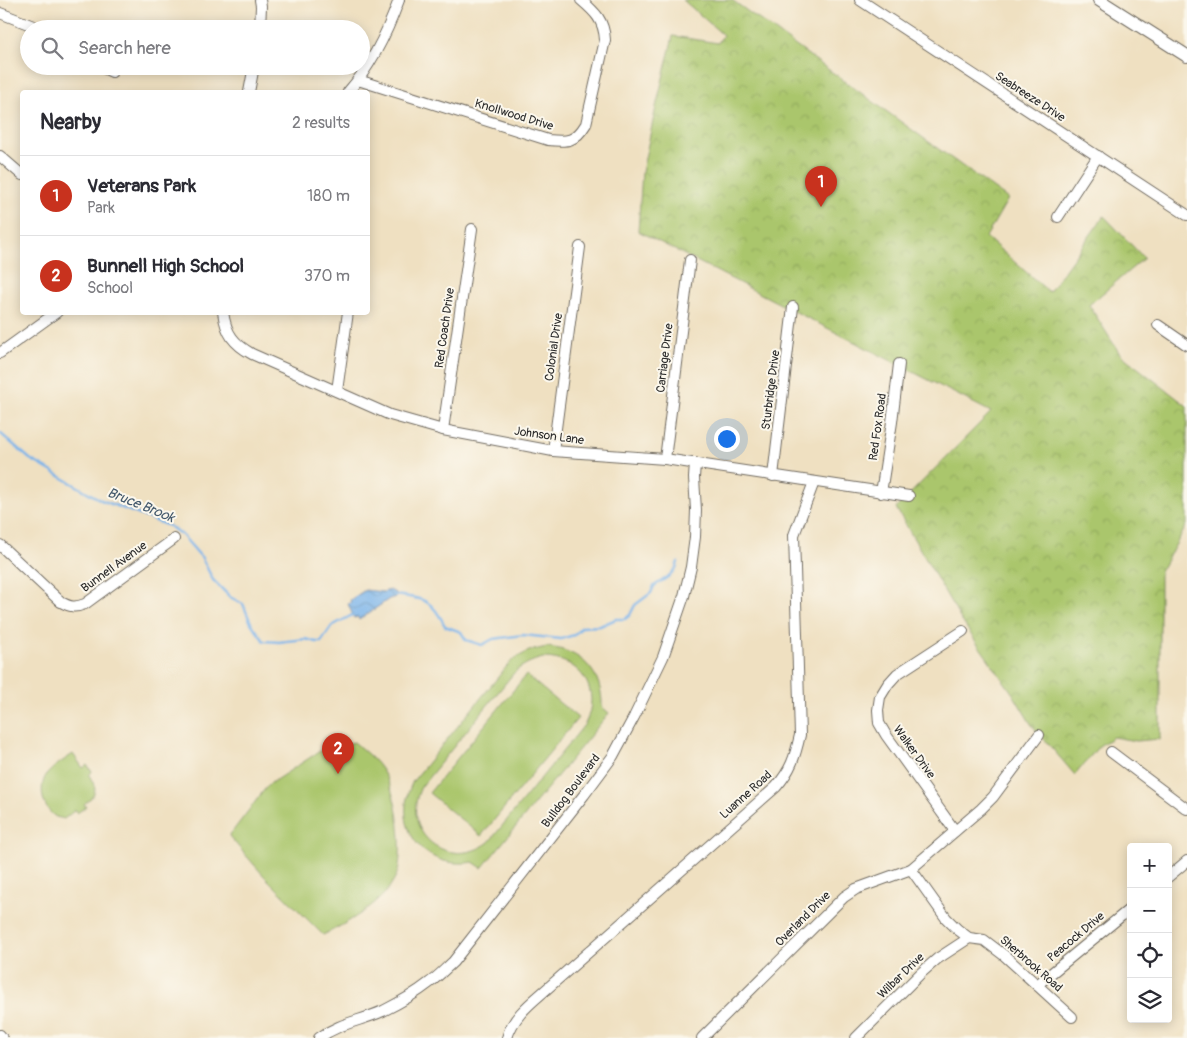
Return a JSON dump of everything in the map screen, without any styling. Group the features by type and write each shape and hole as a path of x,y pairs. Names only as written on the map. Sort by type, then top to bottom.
{"main road":[{"path":"1101,1 1187,56"}],"street":[{"path":"260,0 260,20"},
{"path":"370,60 380,44 399,0"},
{"name":"Knollwood Drive","path":"358,80 548,140 563,142 581,133 586,124 605,40 600,19 581,0"},
{"name":"Seabreeze Drive","path":"860,0 1187,215"},
{"path":"0,13 20,21"},
{"path":"249,90 252,75"},
{"path":"350,90 361,75"},
{"path":"0,156 20,173"},
{"path":"1058,217 1098,156"},
{"name":"Red Coach Drive","path":"443,430 472,229"},
{"name":"Colonial Drive","path":"553,451 580,247"},
{"name":"Carriage Drive","path":"665,459 690,260"},
{"name":"Sturbridge Drive","path":"773,476 794,308"},
{"path":"0,353 53,315"},
{"name":"Johnson Lane","path":"224,315 230,336 245,350 390,415 443,430 553,451 665,459 909,496"},
{"path":"337,391 348,315"},
{"path":"1158,325 1187,345"},
{"name":"Red Fox Road","path":"881,493 899,364"},
{"name":"Bulldog Boulevard","path":"319,1038 342,1025 382,1011 405,999 430,983 452,962 584,795 612,756 634,717 663,657 684,596 695,537 695,463"},
{"name":"Luanne Road","path":"507,1038 513,1024 523,1010 776,786 786,775 793,761 800,735 794,535 814,482"},
{"name":"Bunnell Avenue","path":"0,545 61,602 68,606 77,607 85,604 174,539"},
{"name":"Walker Drive","path":"955,831 886,735 879,723 878,710 880,697 897,674 963,631"},
{"name":"Overland Drive","path":"702,1038 844,896 856,889 911,869 981,809 993,796 1039,734"},
{"path":"1111,752 1187,810"},
{"path":"1172,874 1187,861"},
{"name":"Sherbrook Road","path":"911,869 946,918 957,929 969,938 984,940 1005,956 1072,1017"},
{"name":"Peacock Drive","path":"1037,985 1127,911"},
{"name":"Wilbar Drive","path":"856,1038 921,973 937,959 969,938"}],"green space":[{"path":"683,0 732,0 1008,199 986,237 1049,292 1104,216 1144,258 1089,305 1120,354 1187,406 1187,525 1160,572 1160,739 1136,741 1113,737 1099,746 1075,775 1031,724 1013,694 974,639 896,508 991,412 638,231 642,172 673,36 718,43 723,35"},
{"path":"547,647 559,649 580,658 594,673 599,683 602,707 609,713 482,868 473,862 455,863 440,860 426,852 416,842 409,829 406,814 407,798 413,781 512,660 529,651","holes":["543,658 556,659 568,664 585,678 591,699 590,711 585,724 489,842 474,850 458,853 444,850 432,843 422,833 417,819 416,804 421,787 513,674 535,660"]},
{"path":"526,675 578,718 481,836 429,793"},
{"path":"354,742 380,768 392,792 398,817 399,867 392,883 380,899 351,920 323,935 264,876 229,836 268,785 320,751"},
{"path":"73,754 83,768 87,765 92,772 89,775 94,784 95,791 92,797 84,804 86,807 77,813 75,810 64,819 56,817 47,809 42,791 47,774"}],"water":[{"path":"365,590 383,592 390,590 397,594 396,597 389,599 359,620 358,617 354,618 348,604 351,602 350,600"}],"waterway":[{"name":"Bruce Brook","path":"0,433 30,459 101,500 169,526 182,535 202,558 213,580 230,597 243,604 251,623 264,641 279,642 305,639 321,642 332,626 354,614"},
{"name":"Bruce Brook","path":"394,595 425,601 435,609 445,626 461,632 466,640 482,645 493,639 523,635 561,639 574,635 582,627 600,626 616,619 625,619 630,615 635,605 651,593 654,586 668,577 676,568 678,562"}],"place":[{"name":"Veterans Park","path":"821,207"},
{"name":"Bunnell High School","path":"338,774"}]}
